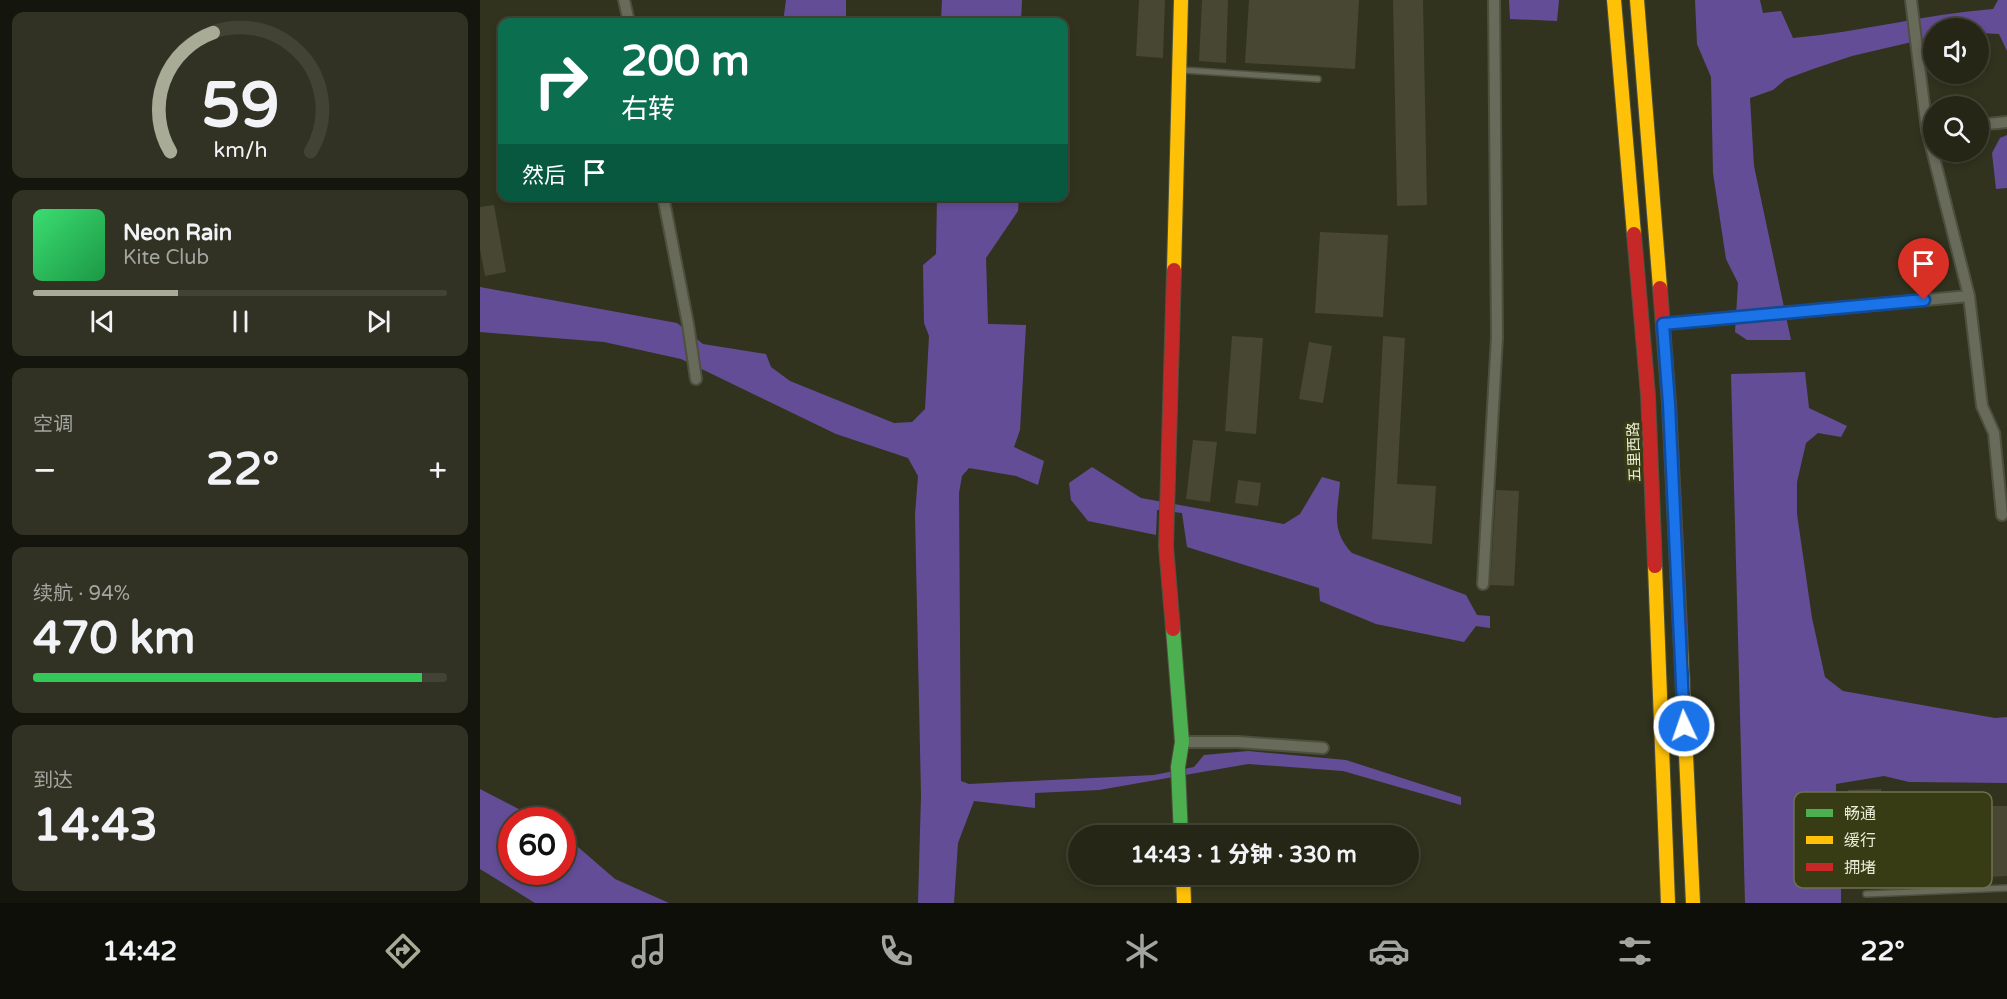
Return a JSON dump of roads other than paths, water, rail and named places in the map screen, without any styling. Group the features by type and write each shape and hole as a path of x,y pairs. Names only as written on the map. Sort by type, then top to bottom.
{"main road":[{"path":"1181,0 1166,546 1182,742 1178,767 1181,825"},
{"name":"五里西路","path":"1614,0 1648,395 1668,903"},
{"path":"1637,0 1669,404 1693,903"},
{"path":"1183,885 1184,903"}],"street":[{"path":"624,0 628,18"},
{"path":"1484,584 1497,337 1494,0"},
{"path":"1912,1 1917,58 1924,96"},
{"path":"1989,124 2007,122"},
{"path":"1938,162 1969,296 1982,406 1994,433 2002,515"},
{"path":"664,201 688,324 695,374"},
{"path":"1663,324 1790,310 1969,296"},
{"path":"1182,742 1238,742 1323,748"}],"lane":[{"path":"1179,70 1318,79"},
{"path":"1866,894 2007,888"}]}
